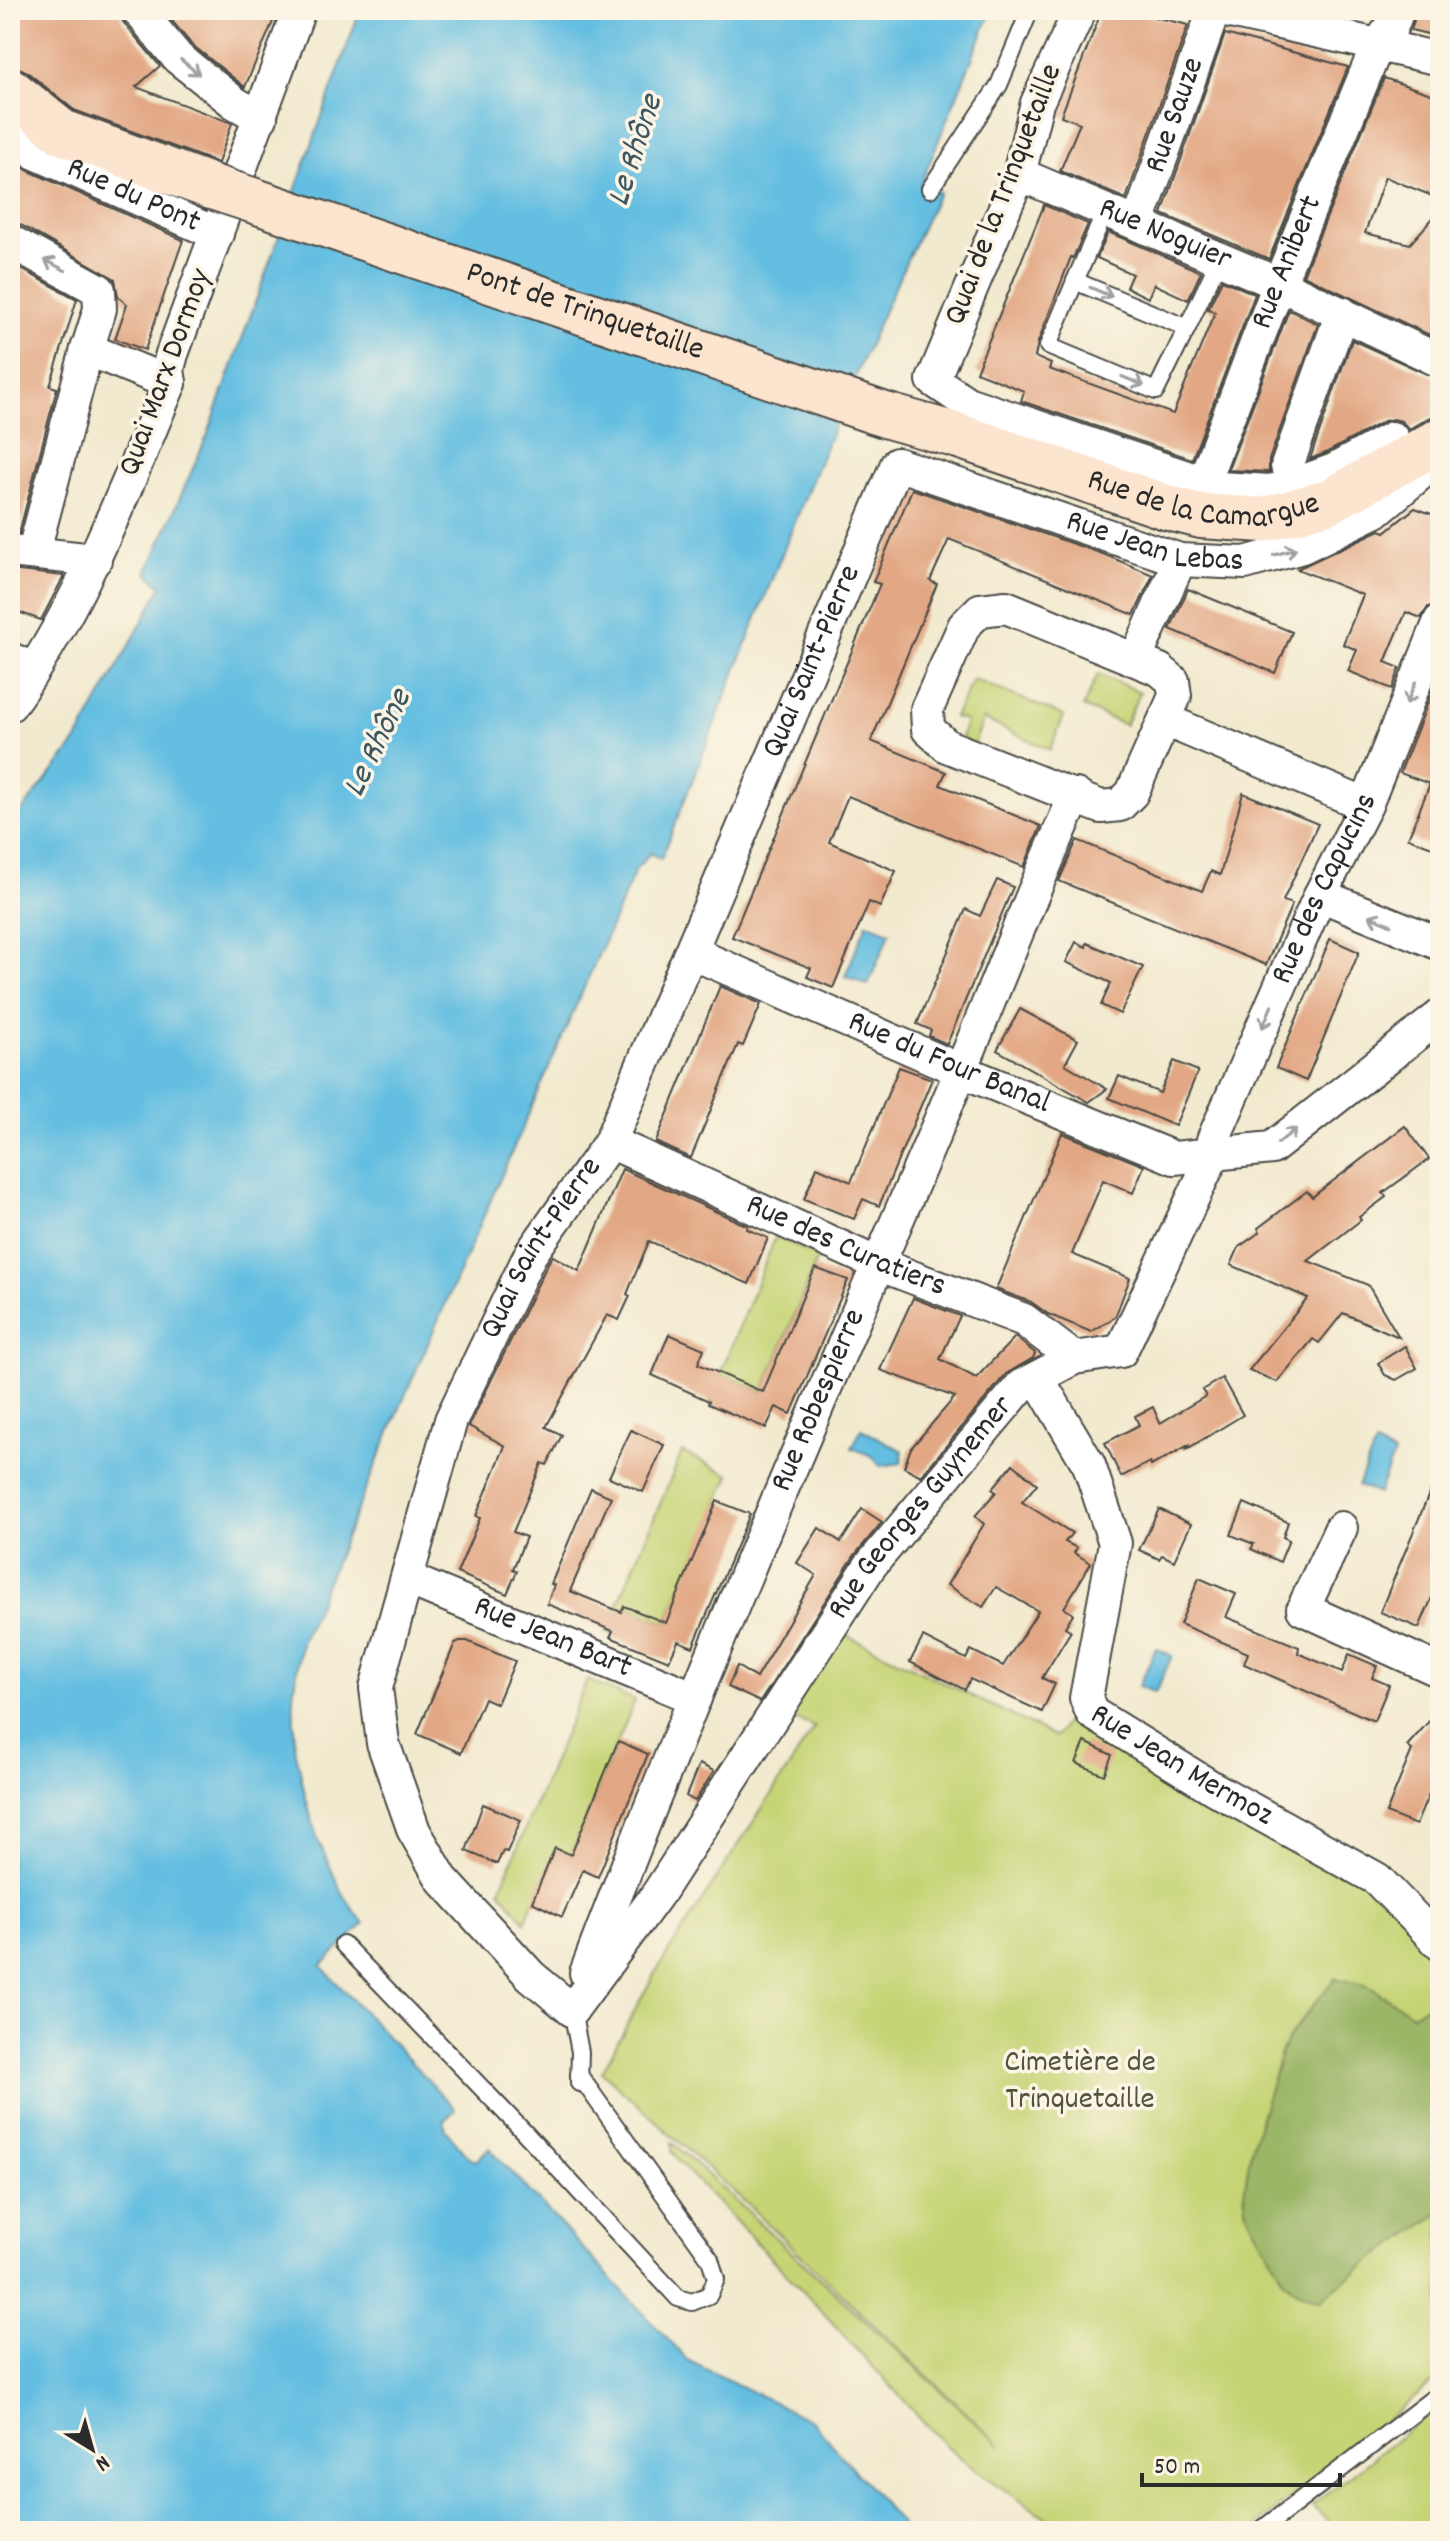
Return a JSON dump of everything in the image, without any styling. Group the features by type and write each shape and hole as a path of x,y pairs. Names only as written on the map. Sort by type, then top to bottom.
{"main road":[{"name":"Pont de Trinquetaille","path":"10,90 62,132 212,187 885,415 959,436"},
{"name":"Rue de la Camargue","path":"959,436 1169,508 1201,516 1263,520 1330,501 1440,440"}],"street":[{"path":"138,10 178,58 235,103 261,118"},
{"name":"Quai Marx Dormoy","path":"10,705 40,663 95,560 170,383 168,369 172,354 299,10"},
{"name":"Quai de la Trinquetaille","path":"1080,10 1037,103 1019,174 933,380 967,403 1203,483"},
{"name":"Rue Sauze","path":"1138,223 1214,10"},
{"path":"1221,10 1440,59"},
{"name":"Rue Anibert","path":"1203,483 1279,284 1377,46 1392,26 1398,10"},
{"name":"Rue du Pont","path":"10,132 35,153 217,234"},
{"name":"Rue Noguier","path":"1019,174 1279,284 1440,361"},
{"path":"10,241 99,290 100,309 36,543 25,552"},
{"path":"1293,485 1287,466 1342,313"},
{"path":"87,349 170,383"},
{"path":"1203,483 1219,488 1270,491 1334,470 1392,438"},
{"name":"Rue Jean Lebas","path":"897,464 1180,560 1245,563 1302,547 1376,511 1440,457"},
{"name":"Quai Saint-Pierre","path":"572,2010 531,1976 442,1879 414,1831 383,1743 376,1688 451,1420 530,1255 610,1142 897,464"},
{"path":"25,552 95,560"},
{"path":"1136,658 1180,560"},
{"path":"1006,607 1136,658 1160,670 1173,681 1175,696 1132,793 1120,805 1101,807 947,746 928,729 927,709 948,658 964,626 980,610 1006,607"},
{"name":"Rue des Capucins","path":"1213,1155 1213,1140 1320,895 1366,805 1440,621"},
{"path":"1165,720 1366,805"},
{"name":"Rue Robespierre","path":"572,2010 695,1698 962,1071 1034,887 1076,795"},
{"path":"1320,895 1440,944"},
{"name":"Rue du Four Banal","path":"693,947 706,959 962,1071 1174,1158 1213,1155"},
{"path":"1213,1155 1272,1148 1440,1016"},
{"name":"Rue des Curatiers","path":"610,1142 878,1264 1024,1320 1074,1358"},
{"name":"Rue Georges Guynemer","path":"572,2010 657,1895 870,1566 1021,1386 1074,1358 1121,1351 1213,1155"},
{"name":"Rue Jean Mermoz","path":"1038,1379 1089,1465 1115,1543 1086,1698 1092,1713 1213,1788 1377,1879 1440,1944"},
{"path":"1341,1528 1303,1609 1440,1671"},
{"name":"Rue Jean Bart","path":"408,1579 695,1698"}],"lane":[{"path":"930,189 999,85 1030,10"},
{"path":"1106,210 1048,346 1156,391 1220,258"},
{"path":"1075,281 1187,328"},
{"path":"10,650 40,663"},
{"path":"343,1944 678,2298 692,2302 709,2295 716,2279 710,2259 579,2080 580,2052 572,2010"},
{"path":"1260,2531 1440,2393"}],"green space":[{"path":"1098,674 1140,692 1125,725 1083,707"},
{"path":"973,679 1064,716 1050,750 983,719 974,745 961,738 966,721 954,717"},
{"path":"776,1236 818,1257 763,1392 720,1374"},
{"path":"682,1452 730,1475 666,1623 624,1606 611,1634 606,1632"},
{"name":"Cimetière de Trinquetaille","path":"838,1631 1056,1737 1072,1712 1375,1884 1440,1955 1440,2377 1250,2531 1066,2531 978,2472 946,2446 679,2162 672,2151 672,2142 1001,2446 745,2202 602,2072 653,1976 815,1727 784,1715"},
{"path":"587,1680 635,1700 571,1855 555,1849 525,1922 500,1890"},
{"path":"1335,1978 1368,1986 1412,2014 1440,1998 1440,2213 1320,2300 1296,2291 1283,2279 1247,2214 1244,2193 1251,2149 1280,2056 1289,2036"},
{"path":"1440,2405 1440,2531 1338,2531 1312,2506"}],"water":[{"name":"Le Rhône","path":"360,10 992,10 920,186 939,192 864,356 661,859 650,853 636,869 407,1391 301,1643 293,1694 295,1748 317,1838 341,1891 364,1924 321,1966 455,2109 444,2122 446,2130 470,2159 476,2161 489,2148 687,2360 812,2421 907,2531 10,2531 10,826 76,742 162,586 147,573 208,434"},
{"path":"867,923 890,932 868,985 845,976"},
{"path":"861,1429 903,1451 901,1463 880,1466 872,1456 852,1448"},
{"path":"1375,1445 1394,1454 1378,1494 1358,1486"},
{"path":"1156,1648 1172,1656 1155,1693 1139,1686"}],"building":[{"path":"10,10 119,10 123,22 160,66 136,87 232,123 218,163 74,110 26,71 12,65"},
{"path":"163,10 278,10 245,87 191,44"},
{"path":"1102,10 1126,10 1188,25 1126,199 1060,171 1080,123 1061,116"},
{"path":"1417,10 1440,10 1440,37 1411,30"},
{"path":"1225,34 1348,67 1269,259 1162,214"},
{"path":"1384,78 1440,97 1440,199 1385,177 1365,233 1410,244 1440,210 1440,340 1303,275"},
{"path":"10,159 27,170 183,240 145,350 115,339 127,304 118,297 115,279 19,224 10,222"},
{"path":"1044,205 1088,224 1071,257 1038,342 1035,357 1051,364 1049,369 1173,414 1215,312 1208,309 1222,280 1255,294 1192,459 1021,401 1024,391 976,372"},
{"path":"1108,232 1201,272 1188,300 1154,284 1148,298 1126,287 1132,274 1097,258"},
{"path":"10,263 77,299 50,386 57,388 19,533 10,532"},
{"path":"1289,310 1318,324 1269,460 1269,472 1228,470"},
{"path":"1352,340 1440,380 1440,415 1409,429 1401,421 1384,421 1310,459"},
{"path":"912,489 1103,554 1153,575 1134,615 949,539 930,581 937,584 871,741 946,772 940,785 1041,826 1024,867 848,796 829,842 896,871 880,907 869,902 833,988 807,977 811,968 732,937 880,584 873,582"},
{"path":"1415,508 1440,517 1440,602 1428,607 1421,618 1406,612 1385,662 1400,668 1392,689 1348,671 1357,650 1343,644 1363,595 1297,569 1380,530 1385,532"},
{"path":"10,570 64,576 41,620 10,609"},
{"path":"1188,589 1292,632 1275,673 1170,629"},
{"path":"1440,672 1440,850 1408,838 1430,784 1400,773"},
{"path":"1243,793 1318,824 1283,901 1292,904 1266,965 1059,881 1077,840 1202,891 1211,871 1220,875"},
{"path":"997,880 1013,887 947,1044 929,1036 931,1030 917,1024 966,909 980,916"},
{"path":"1330,939 1359,952 1306,1081 1276,1068"},
{"path":"1076,942 1086,947 1087,943 1143,967 1120,1014 1101,1005 1111,983 1066,962"},
{"path":"720,986 761,1004 743,1046 738,1044 691,1158 656,1142"},
{"path":"1020,1009 1078,1040 1065,1064 1107,1089 1089,1102 997,1050"},
{"path":"1174,1061 1198,1071 1175,1126 1109,1098 1119,1076 1160,1093"},
{"path":"899,1067 932,1079 879,1206 863,1199 854,1219 804,1199 817,1167 851,1182"},
{"path":"1405,1126 1429,1159 1383,1193 1386,1197 1359,1217 1361,1220 1308,1261 1368,1285 1399,1337 1343,1313 1319,1343 1313,1339 1277,1382 1249,1370 1308,1298 1231,1265 1239,1247 1260,1232 1258,1228 1307,1191 1312,1197"},
{"path":"1062,1133 1144,1166 1133,1193 1103,1180 1072,1254 1130,1278 1115,1317 1091,1332 1048,1314 1031,1302 996,1289"},
{"path":"622,1169 768,1238 749,1284 649,1241 619,1320 607,1315 546,1427 562,1435 547,1465 542,1463 513,1532 526,1537 507,1594 457,1573 505,1446 469,1426 548,1263 553,1256 579,1271"},
{"path":"815,1268 848,1280 791,1414 776,1407 766,1428 708,1404 709,1401 652,1375 669,1334 704,1349 698,1364 763,1392"},
{"path":"913,1298 960,1316 940,1359 976,1378 1015,1337 1035,1353 1033,1358 1006,1374 921,1476 904,1467 911,1448 955,1397 880,1370"},
{"path":"1405,1346 1417,1368 1396,1380 1385,1375 1378,1363"},
{"path":"1222,1378 1243,1415 1187,1449 1189,1445 1151,1466 1150,1462 1121,1477 1105,1443 1139,1425 1135,1416 1153,1407 1160,1423 1206,1396 1202,1390"},
{"path":"631,1430 664,1445 643,1492 609,1477"},
{"path":"1013,1464 1037,1484 1022,1502 1072,1533 1065,1542 1077,1548 1074,1553 1091,1563 1064,1608 1073,1614 1065,1627 1071,1631 1042,1678 1055,1684 1042,1712 970,1679 965,1690 910,1662 923,1637 966,1659 971,1650 1003,1666 1038,1611 996,1587 983,1607 947,1585 984,1524 975,1516 996,1492 992,1489"},
{"path":"1439,1470 1440,1579 1419,1628 1380,1612"},
{"path":"591,1488 611,1497 570,1591 621,1612 624,1606 666,1623 717,1501 750,1514 693,1647 678,1641 669,1661 610,1637 613,1631 547,1604 554,1585 551,1584"},
{"path":"1244,1503 1288,1522 1283,1537 1289,1540 1280,1562 1251,1549 1254,1544 1231,1535"},
{"path":"862,1509 882,1522 854,1556 760,1702 728,1687 737,1666 756,1678 816,1575 797,1563 819,1528 841,1542"},
{"path":"1159,1509 1191,1524 1174,1561 1162,1555 1159,1559 1139,1550"},
{"path":"1199,1578 1236,1594 1226,1617 1299,1647 1298,1653 1342,1672 1349,1654 1377,1666 1372,1678 1389,1685 1374,1721 1244,1664 1248,1653 1180,1624"},
{"path":"460,1641 515,1661 497,1704 484,1698 461,1753 417,1734 455,1643"},
{"path":"1440,1709 1440,1767 1416,1825 1386,1813 1412,1750 1407,1746"},
{"path":"618,1741 648,1754 598,1877 583,1870 562,1917 532,1902 555,1848 571,1855"},
{"path":"1085,1742 1112,1755 1104,1775 1076,1763"},
{"path":"699,1764 714,1771 695,1801 686,1796"},
{"path":"483,1804 521,1820 507,1852 503,1851 497,1864 466,1851"}]}
